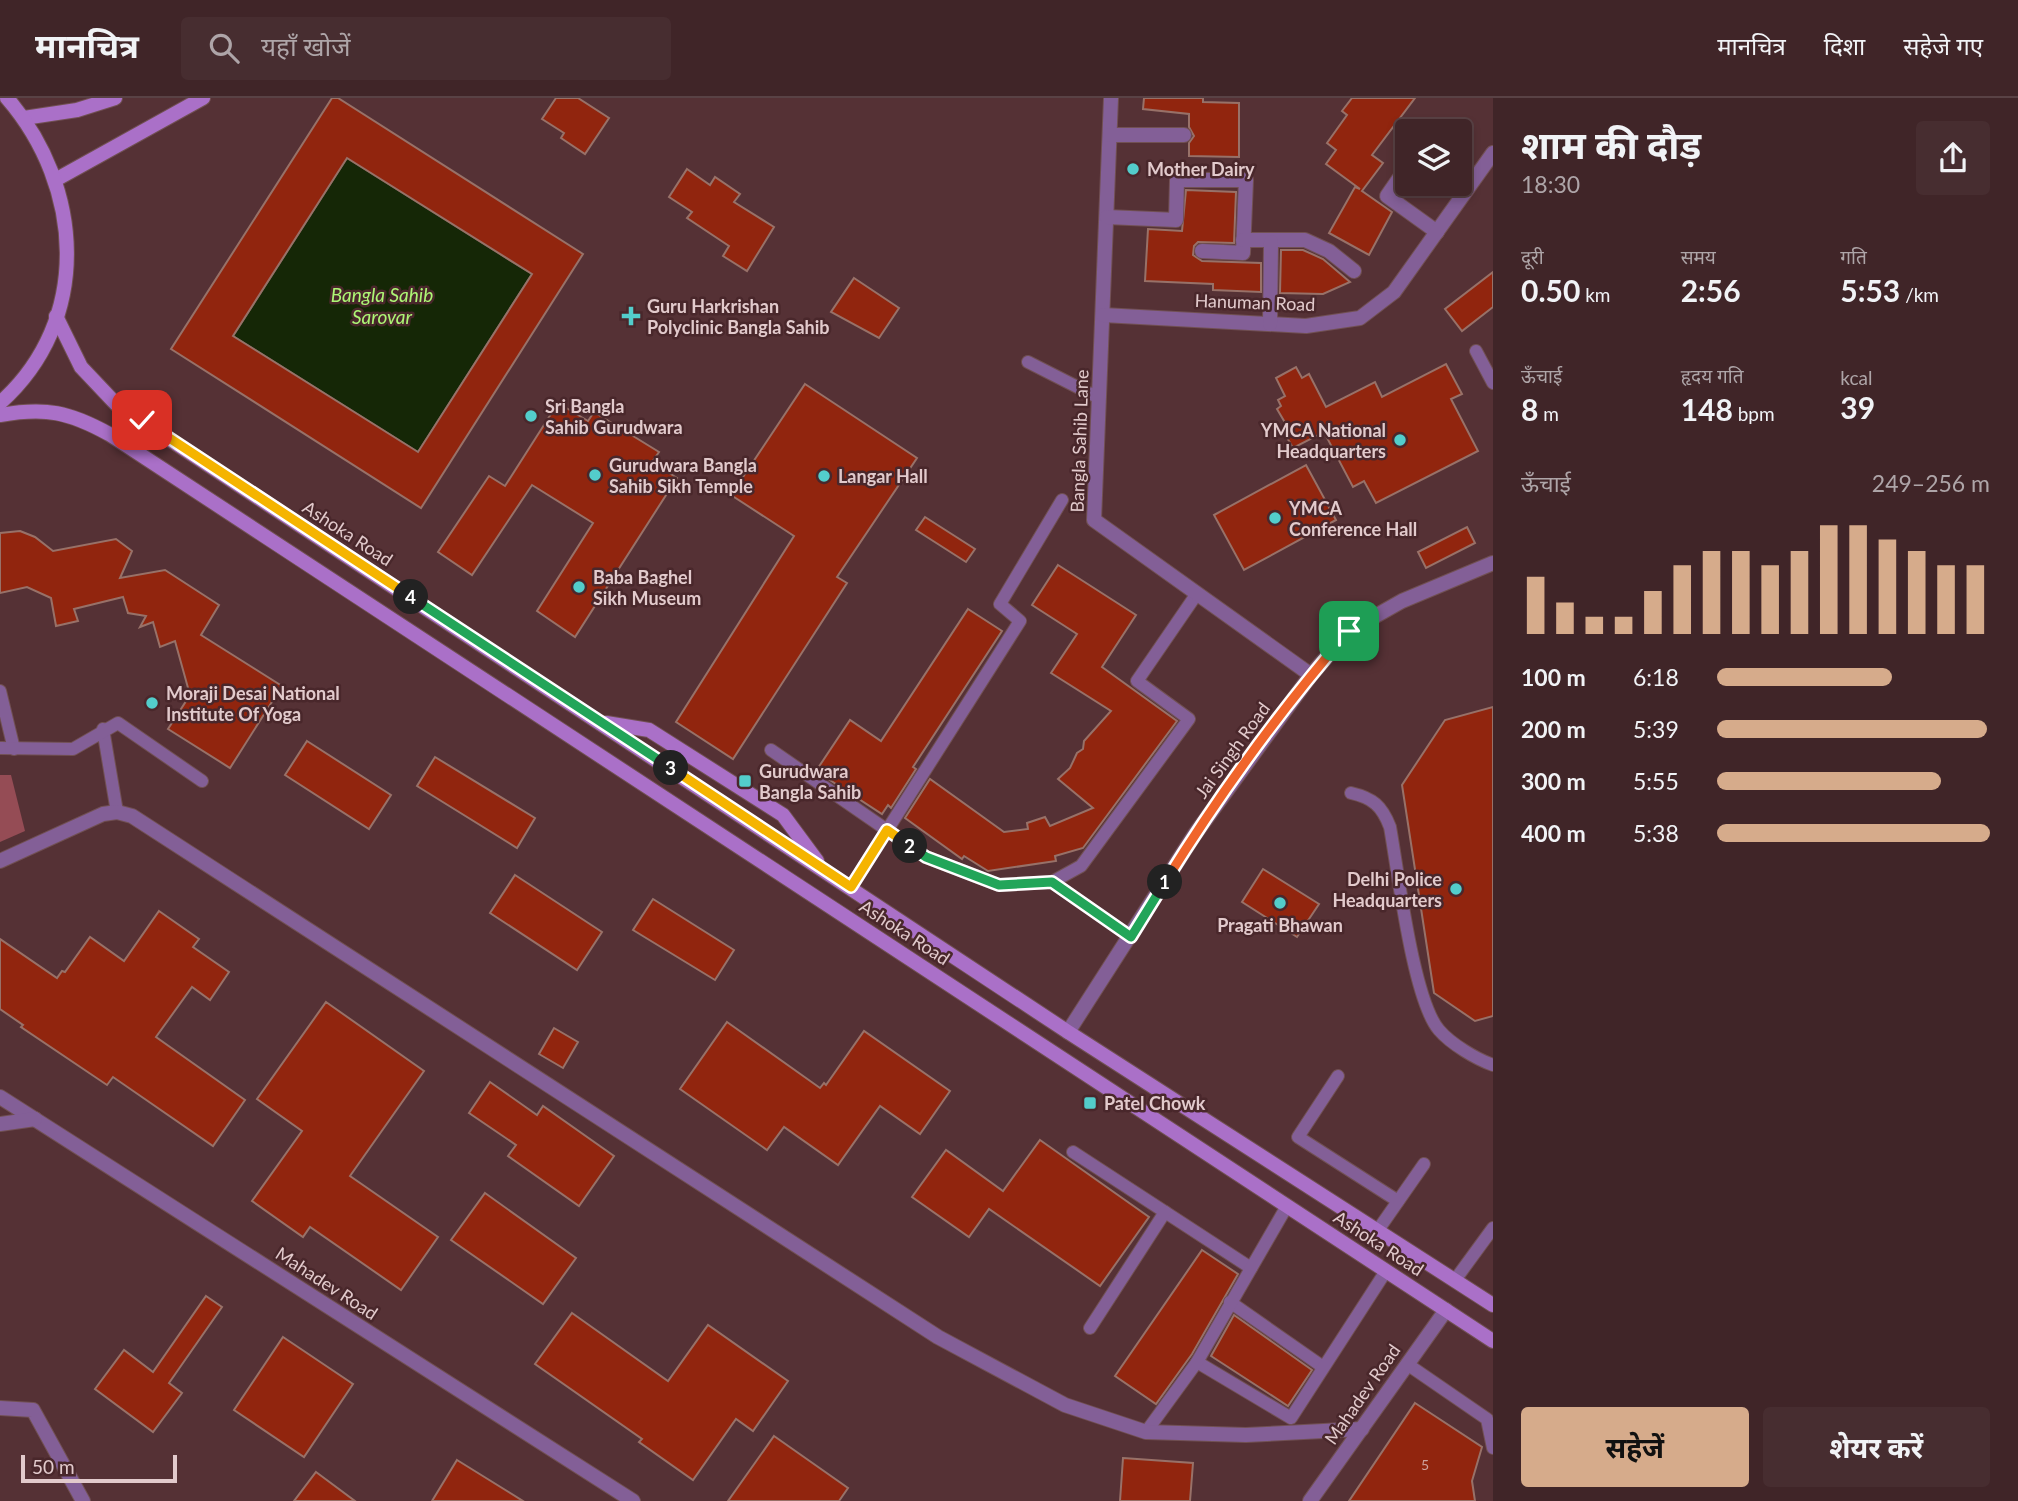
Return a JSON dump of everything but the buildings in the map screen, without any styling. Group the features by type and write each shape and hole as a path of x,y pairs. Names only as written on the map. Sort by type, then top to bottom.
{"main road":[{"path":"0,403 27,373 44,346 56,316 64,283 68,248 65,213 57,179 43,147 7,98"},
{"path":"24,118 77,110 115,98"},
{"path":"57,179 204,98"},
{"name":"Ashoka Road","path":"56,316 81,367 117,404 1068,1032 1493,1305"},
{"name":"Ashoka Road","path":"0,415 49,411 70,414 109,434 1493,1341"},
{"path":"601,722 649,730 783,815 823,869"}],"street":[{"name":"Bangla Sahib Lane","path":"1111,98 1094,520 1311,675"},
{"path":"1110,135 1184,135"},
{"name":"Hanuman Road","path":"1103,315 1306,326 1360,318 1394,292 1493,153"},
{"path":"1107,217 1176,220 1177,180 1246,180 1243,253 1202,251"},
{"path":"1395,184 1387,196 1437,232"},
{"path":"1243,240 1305,240 1329,251 1354,271"},
{"path":"1270,324 1271,242"},
{"name":"Jai Singh Road","path":"1068,1032 1195,834 1311,675 1349,631 1402,601 1493,563"},
{"path":"0,861 103,814 117,812 132,816 938,1337 1065,1405 1146,1432 1245,1435 1362,1429"},
{"name":"Mahadev Road","path":"0,1097 633,1501"},
{"path":"0,1124 35,1119"},
{"name":"Mahadev Road","path":"1308,1499 1362,1429 1446,1310"},
{"path":"0,1408 33,1410 83,1501"}],"lane":[{"path":"1476,351 1493,383"},
{"path":"1028,362 1099,398"},
{"path":"851,887 1020,621 1000,604 1062,500"},
{"path":"771,750 926,857 999,885 1052,882 1081,866 1189,719 1137,681 1196,595"},
{"path":"0,691 14,749"},
{"path":"0,748 73,750 103,729 118,723 202,780"},
{"path":"103,729 117,812"},
{"path":"1351,793 1369,797 1384,810 1390,827 1424,1002 1439,1030 1482,1061 1493,1065"},
{"path":"1052,882 1131,937"},
{"path":"1338,1076 1298,1137 1398,1201"},
{"path":"1073,1152 1251,1268"},
{"path":"1378,1230 1424,1164"},
{"path":"1146,1432 1197,1362 1287,1206"},
{"path":"1090,1328 1166,1212"},
{"path":"1455,1280 1490,1237"},
{"path":"1197,1362 1291,1418 1386,1271"},
{"path":"1230,1302 1324,1367"},
{"path":"1407,1364 1487,1419 1493,1448"}],"shaded area":[{"path":"0,775 11,775 25,831 0,842"}],"water":[{"name":"Bangla Sahib Sarovar","path":"347,158 532,274 418,452 233,336"}],"place":[{"name":"Mother Dairy","path":"1133,169"},
{"name":"Guru Harkrishan Polyclinic Bangla Sahib","path":"631,316"},
{"name":"Sri Bangla Sahib Gurudwara","path":"531,416"},
{"name":"YMCA National Headquarters","path":"1400,440"},
{"name":"Gurudwara Bangla Sahib Sikh Temple","path":"595,475"},
{"name":"Langar Hall","path":"824,476"},
{"name":"YMCA Conference Hall","path":"1275,518"},
{"name":"Baba Baghel Sikh Museum","path":"579,587"},
{"name":"Moraji Desai National Institute Of Yoga","path":"152,703"},
{"name":"Gurudwara Bangla Sahib","path":"745,781"},
{"name":"Delhi Police Headquarters","path":"1456,889"},
{"name":"Pragati Bhawan","path":"1280,903"},
{"name":"Patel Chowk","path":"1090,1103"}],"route":[{"path":"142,420 851,887 887,830 926,857 999,885 1052,882 1131,937 1195,834 1311,675 1349,631"}]}
